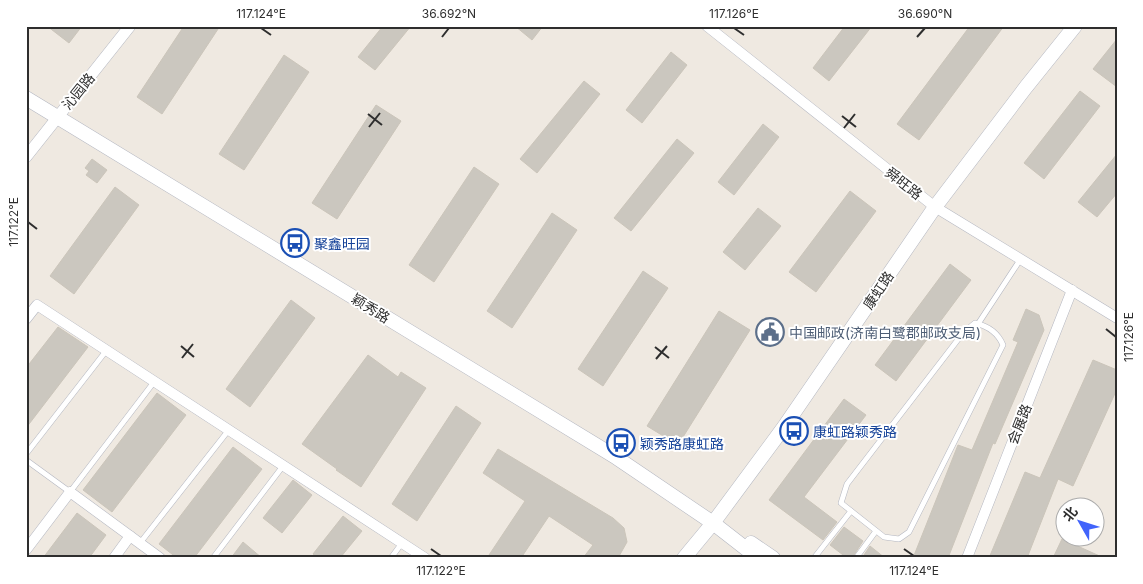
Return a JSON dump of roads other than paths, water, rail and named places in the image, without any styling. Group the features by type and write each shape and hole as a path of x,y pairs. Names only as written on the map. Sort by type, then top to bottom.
{"main road":[{"name":"康虹路","path":"684,558 784,427 935,207 1075,26"},
{"name":"颖秀路","path":"26,98 606,451 712,523 758,558"},
{"name":"颖秀路","path":"712,523 756,545 773,558"}],"street":[{"name":"沁园路","path":"26,157 130,26"},
{"name":"舜旺路","path":"707,26 935,207 1117,318"},
{"name":"会展路","path":"967,558 1072,290"},
{"path":"26,319 37,305 425,558"},
{"path":"26,550 70,492 160,558"},
{"path":"114,558 130,536"}],"lane":[{"path":"978,324 1021,259"},
{"path":"975,323 978,324 1000,337 1003,345 908,532 899,540 884,537 841,503 847,484 963,333 975,323"},
{"path":"26,454 106,351"},
{"path":"26,460 70,492 154,382"},
{"path":"140,543 228,431"},
{"path":"214,558 282,466"},
{"path":"814,558 851,511"},
{"path":"856,558 876,531"},
{"path":"391,558 402,543"}],"place":[{"name":"聚鑫旺园","path":"295,243"},
{"name":"中国邮政(济南白鹭郡邮政支局)","path":"770,332"},
{"name":"康虹路颖秀路","path":"794,431"},
{"name":"颖秀路康虹路","path":"621,443"}]}
